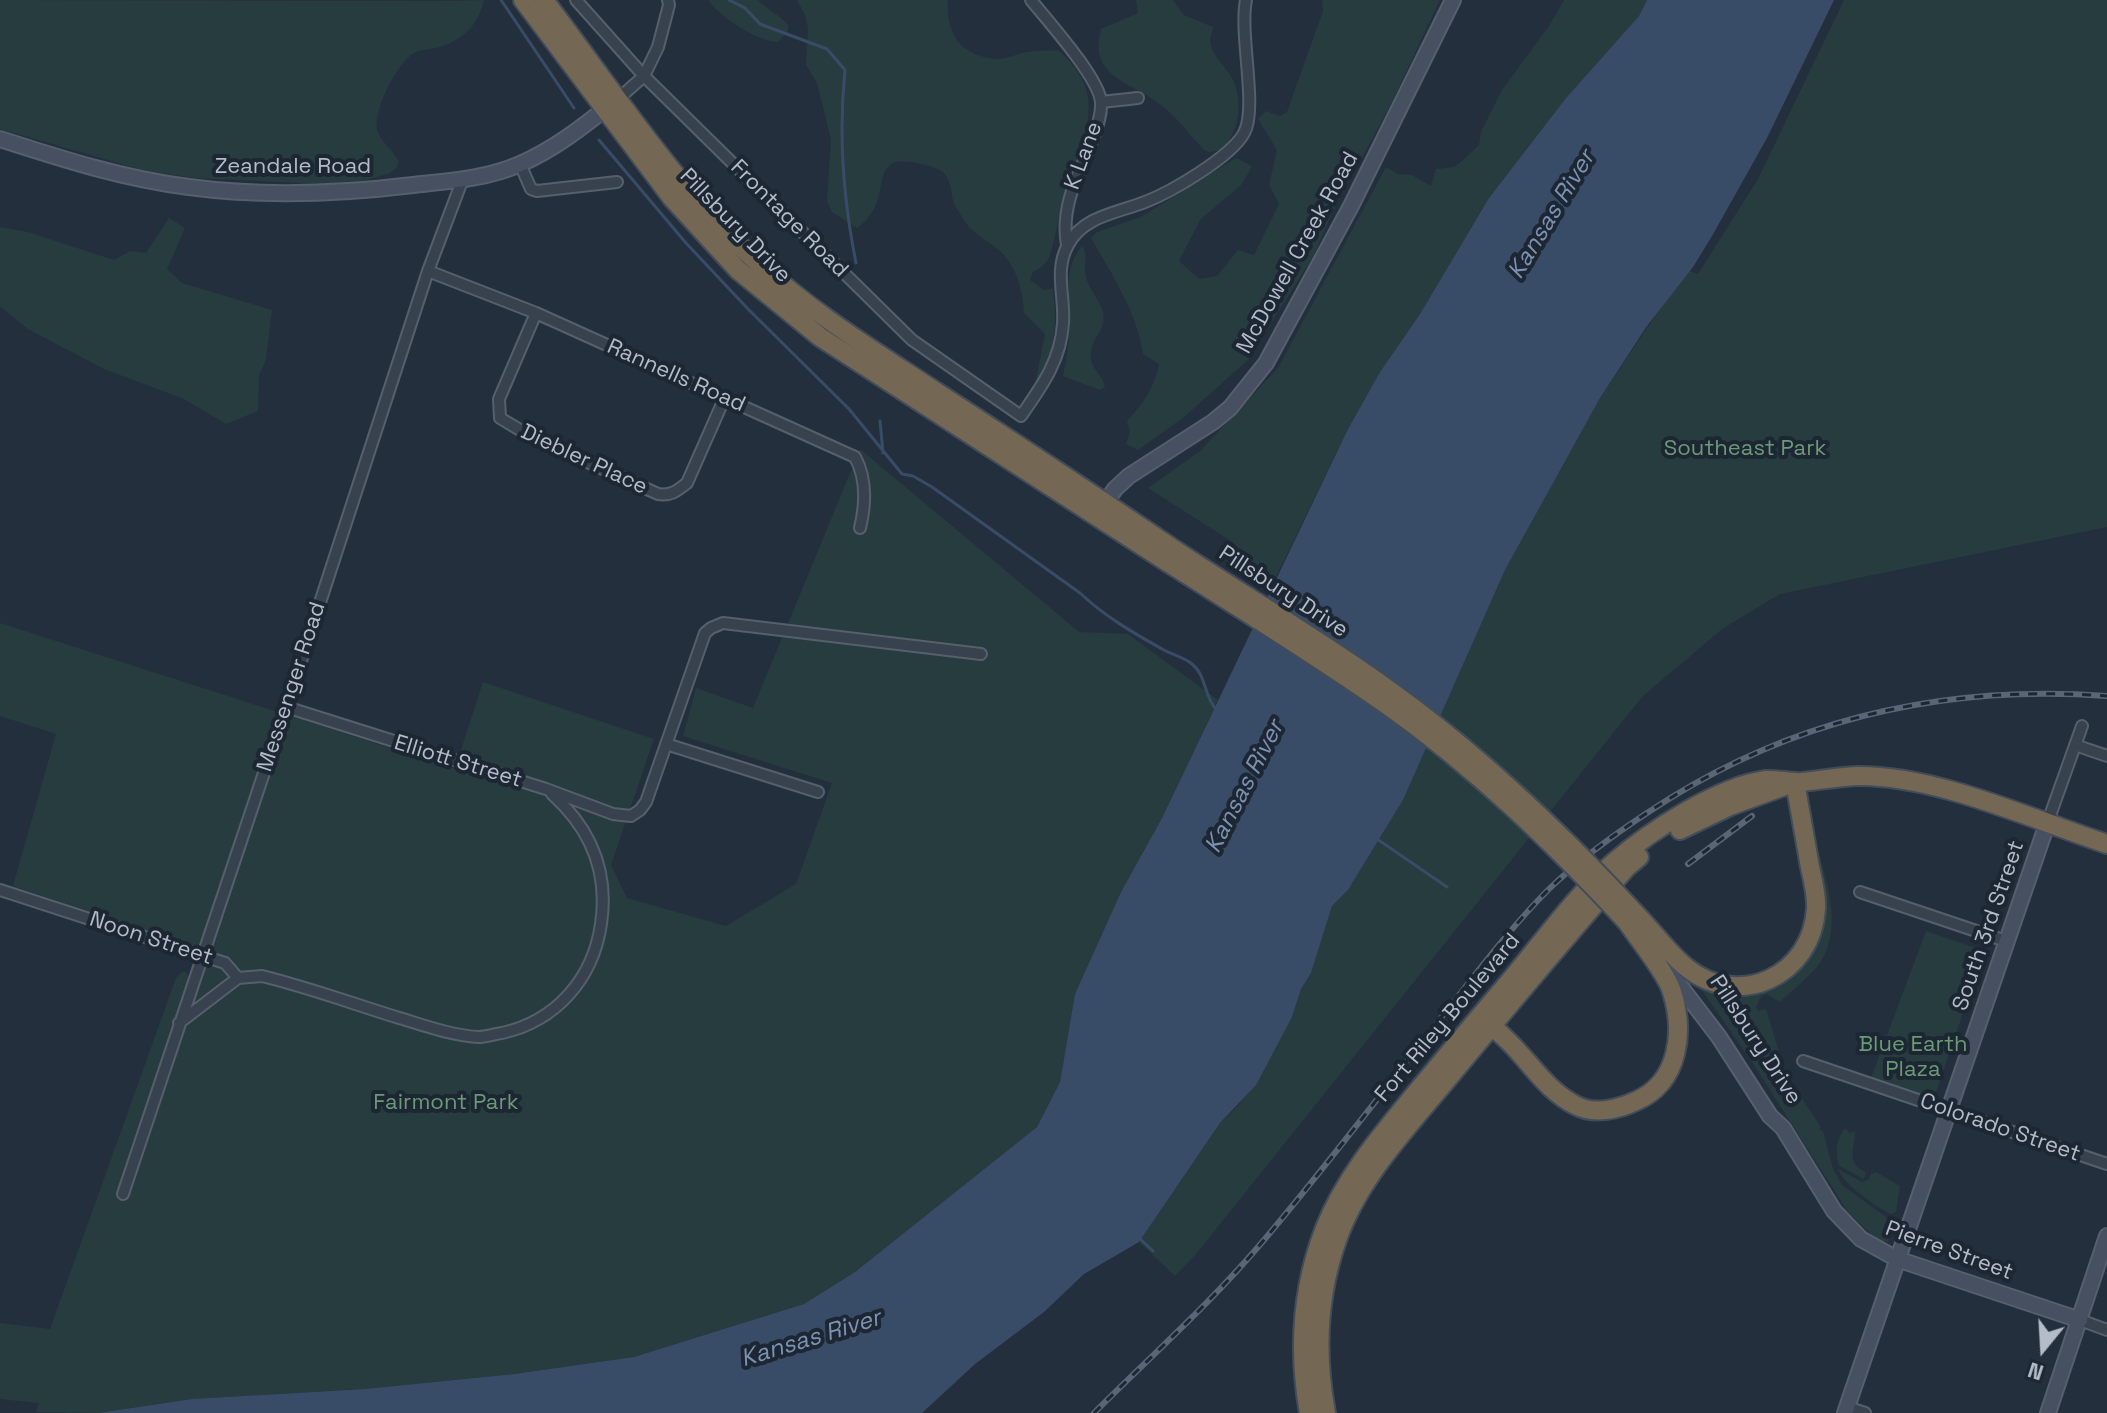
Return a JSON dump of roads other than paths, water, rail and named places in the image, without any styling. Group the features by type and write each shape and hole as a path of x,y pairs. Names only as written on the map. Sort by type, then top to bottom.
{"highway":[{"name":"Pillsbury Drive","path":"523,0 611,104"},
{"name":"Pillsbury Drive","path":"544,0 672,198 738,270 777,303 820,337 1171,556 1387,705 1469,768 1632,918"},
{"name":"Fort Riley Boulevard","path":"1309,1413 1302,1354 1309,1284 1324,1230 1351,1177 1367,1154 1485,1022 1626,868 1654,845 1690,823 1795,782 1858,776 1904,781 1958,793 2107,844"},
{"path":"1632,918 1687,968 1712,981 1742,986 1773,979 1790,968 1803,953 1814,931 1817,905 1795,782"},
{"path":"1485,1022 1506,1039 1548,1086 1579,1107 1603,1111 1648,1096 1664,1078 1674,1059 1680,1033 1670,988 1632,918"},
{"name":"Fort Riley Boulevard","path":"1326,1413 1318,1351 1319,1320 1329,1268 1343,1226 1357,1196 1381,1160 1485,1022"}],"main road":[{"name":"McDowell Creek Road","path":"1100,510 1129,476 1230,408 1266,363 1351,206 1453,0"},
{"name":"Zeandale Road","path":"0,139 122,175 188,187 259,193 351,193 462,181 520,164 556,144 611,104"},
{"name":"South 3rd Street","path":"1846,1410 2047,824"},
{"name":"Pillsbury Drive","path":"1632,918 1742,1070 1770,1116 1783,1128"},
{"name":"Pierre Street","path":"1783,1128 1845,1226 1877,1250 2080,1320"},
{"path":"2048,1413 2107,1236"}],"street":[{"name":"Frontage Road","path":"576,0 644,76 912,340 1021,416"},
{"path":"611,104 644,76 658,47 668,0"},
{"path":"1031,0 1080,63 1097,88 1101,102"},
{"path":"1067,245 1078,230 1098,218 1150,201 1212,165 1233,149 1245,132 1249,116 1243,21 1246,0"},
{"name":"K Lane","path":"1021,416 1053,368 1061,342 1064,320 1061,261 1067,245 1065,211 1095,133 1101,102 1138,98"},
{"path":"520,164 528,185 537,191 617,182"},
{"name":"Messenger Road","path":"123,1194 428,271 462,181"},
{"name":"Rannells Road","path":"428,271 536,313 855,457 864,485 860,528"},
{"name":"Diebler Place","path":"536,313 499,399 500,418 530,436 644,487 666,495 687,483 725,397"},
{"path":"818,792 666,744 705,633 723,623 981,654"},
{"name":"Elliott Street","path":"286,707 546,789 613,814 631,816 646,802 666,744"},
{"name":"South 3rd Street","path":"2047,824 2082,726"},
{"path":"2075,745 2107,756"},
{"name":"Noon Street","path":"0,890 225,963 238,978 262,976 449,1034 482,1037 521,1028 557,1007 580,981 600,933 604,903 602,873 590,839 572,812 546,789"},
{"path":"1860,892 2006,941"},
{"path":"179,1023 238,978"},
{"name":"Colorado Street","path":"1803,1061 2107,1164"},
{"name":"Pierre Street","path":"2080,1320 2107,1330"},
{"path":"1846,1410 1865,1413"}],"water":[{"name":"Kansas River","path":"1647,0 1834,0 1767,138 1712,236 1600,398 1505,570 1403,800 1348,890 1332,906 1311,973 1256,1085 1220,1123 1139,1242 1084,1274 1044,1312 975,1364 922,1413 98,1413 192,1399 365,1389 514,1374 634,1357 804,1304 855,1272 1037,1127 1060,1082 1075,994 1121,892 1162,818 1348,429 1489,198 1566,98 1639,16"}],"waterway":[{"path":"501,0 574,108"},
{"path":"729,0 745,8 760,24 827,49 845,70 843,167 856,263"},
{"path":"599,140 686,243 849,409 902,474 913,476 932,487 1120,624 1189,662 1200,674 1215,708"},
{"path":"880,421 883,453"},
{"path":"1377,839 1447,887"},
{"path":"1138,1237 1153,1251"}],"railway":[{"path":"1094,1413 1202,1307 1264,1240 1524,915 1572,868 1621,830 1700,781 1754,754 1810,732 1867,715 1925,703 1985,696 2107,696"},
{"path":"1688,864 1752,816"}],"park label":[{"name":"Southeast Park","path":"1745,449"},
{"name":"Blue Earth Plaza","path":"1913,1058"},
{"name":"Fairmont Park","path":"446,1103"}]}
